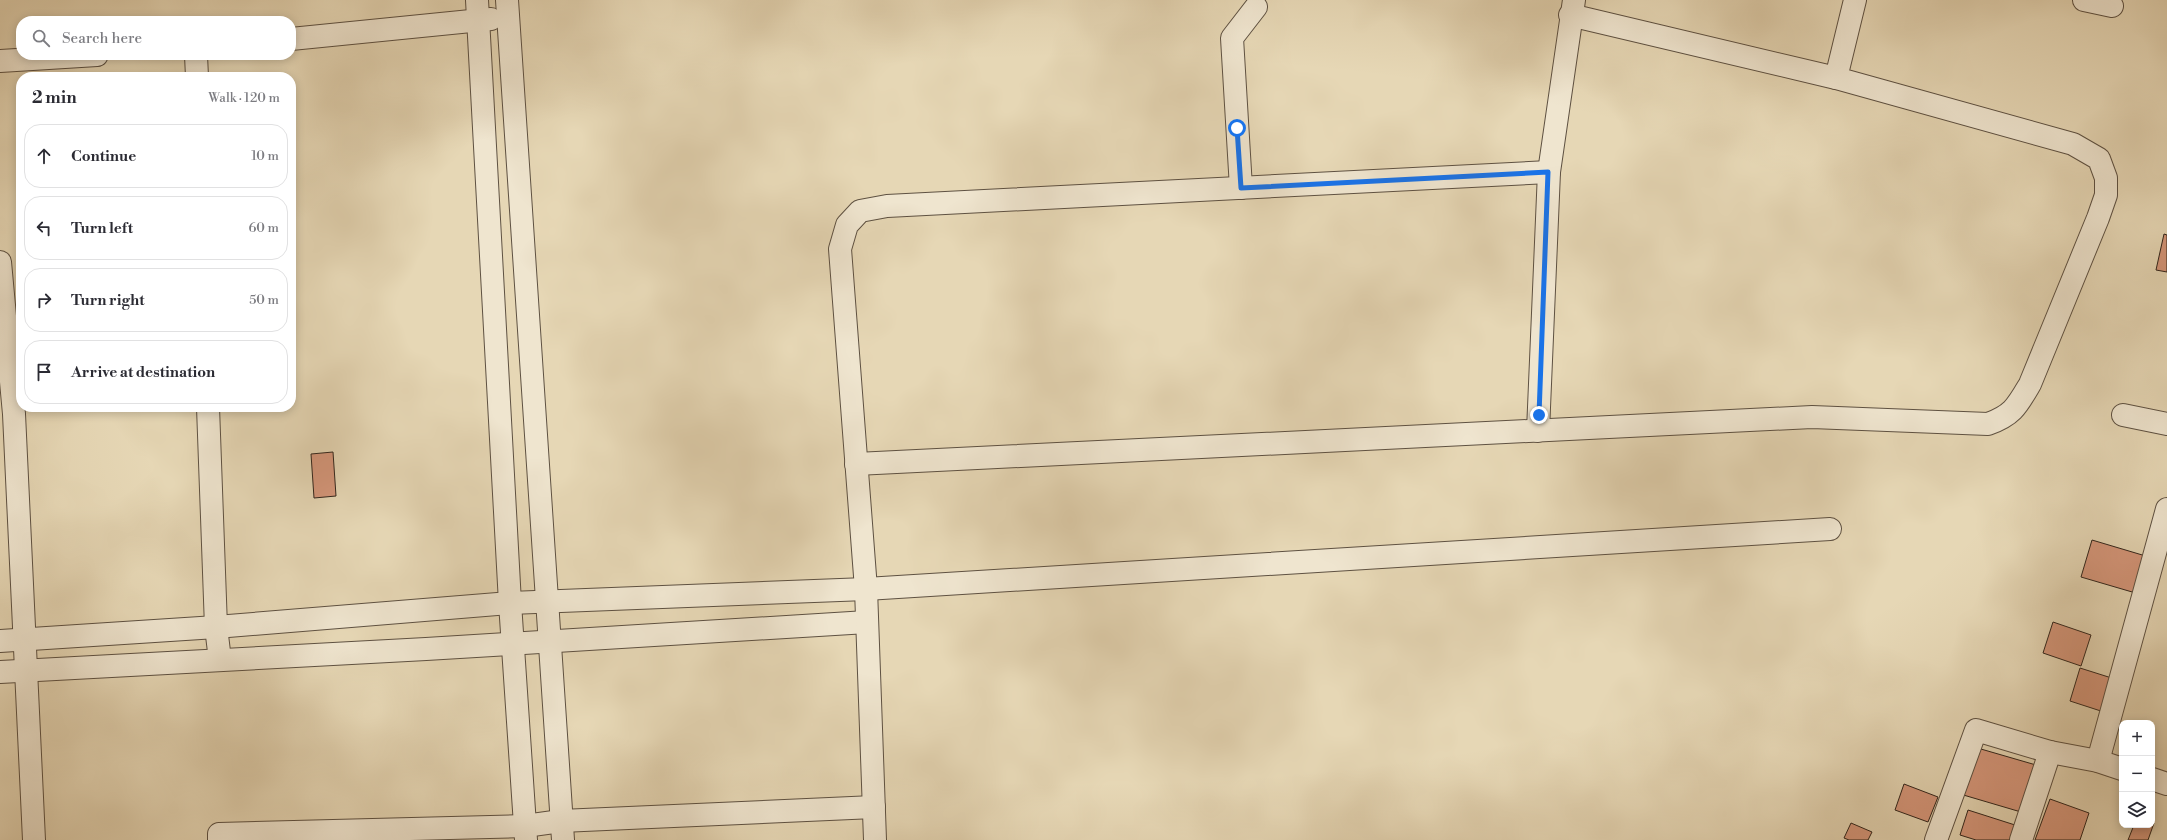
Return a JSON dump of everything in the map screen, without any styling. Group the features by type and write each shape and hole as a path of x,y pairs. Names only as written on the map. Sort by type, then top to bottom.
{"street":[{"path":"1836,78 1855,0"},
{"path":"2084,0 2112,6"},
{"path":"856,464 1538,431 1812,417 1988,424 2005,418 2018,403 2030,384 2106,195 2106,178 2098,159 2073,144 1572,7 1548,172 1538,431"},
{"path":"1241,188 1232,38 1256,8"},
{"path":"296,38 477,10 508,9 562,830"},
{"path":"477,10 510,603 526,833"},
{"path":"0,61 16,60"},
{"path":"196,60 197,72"},
{"path":"875,840 866,589 840,250 847,225 860,211 887,206 1548,172"},
{"path":"0,262 7,415 26,640 34,840"},
{"path":"208,412 216,627 220,660"},
{"path":"2123,415 2167,424"},
{"path":"2098,761 2167,510"},
{"path":"0,641 216,627 510,603 866,589 1830,529"},
{"path":"0,672 549,642 867,622"},
{"path":"1936,840 1976,730 2050,752 2098,761 2119,768"},
{"path":"2022,840 2050,752"},
{"path":"2155,780 2167,784"},
{"path":"219,840 219,834 526,833 874,808"}],"building":[{"path":"2164,234 2167,235 2167,272 2156,270"},
{"path":"333,452 336,496 314,498 311,454"},
{"path":"2092,540 2149,557 2139,594 2081,577"},
{"path":"2053,622 2091,635 2081,666 2043,653"},
{"path":"2080,668 2118,680 2107,713 2070,701"},
{"path":"1974,747 2036,765 2021,812 1960,794"},
{"path":"1904,784 1938,797 1928,822 1895,810"},
{"path":"2050,799 2089,813 2080,840 2035,840"},
{"path":"1968,810 2015,825 2010,840 1976,840 1960,835"},
{"path":"1851,823 1872,832 1868,840 1849,840 1844,838"},
{"path":"2133,828 2152,828 2148,840 2128,840"}],"route":[{"path":"1237,128 1241,188 1548,172 1539,415"}]}
